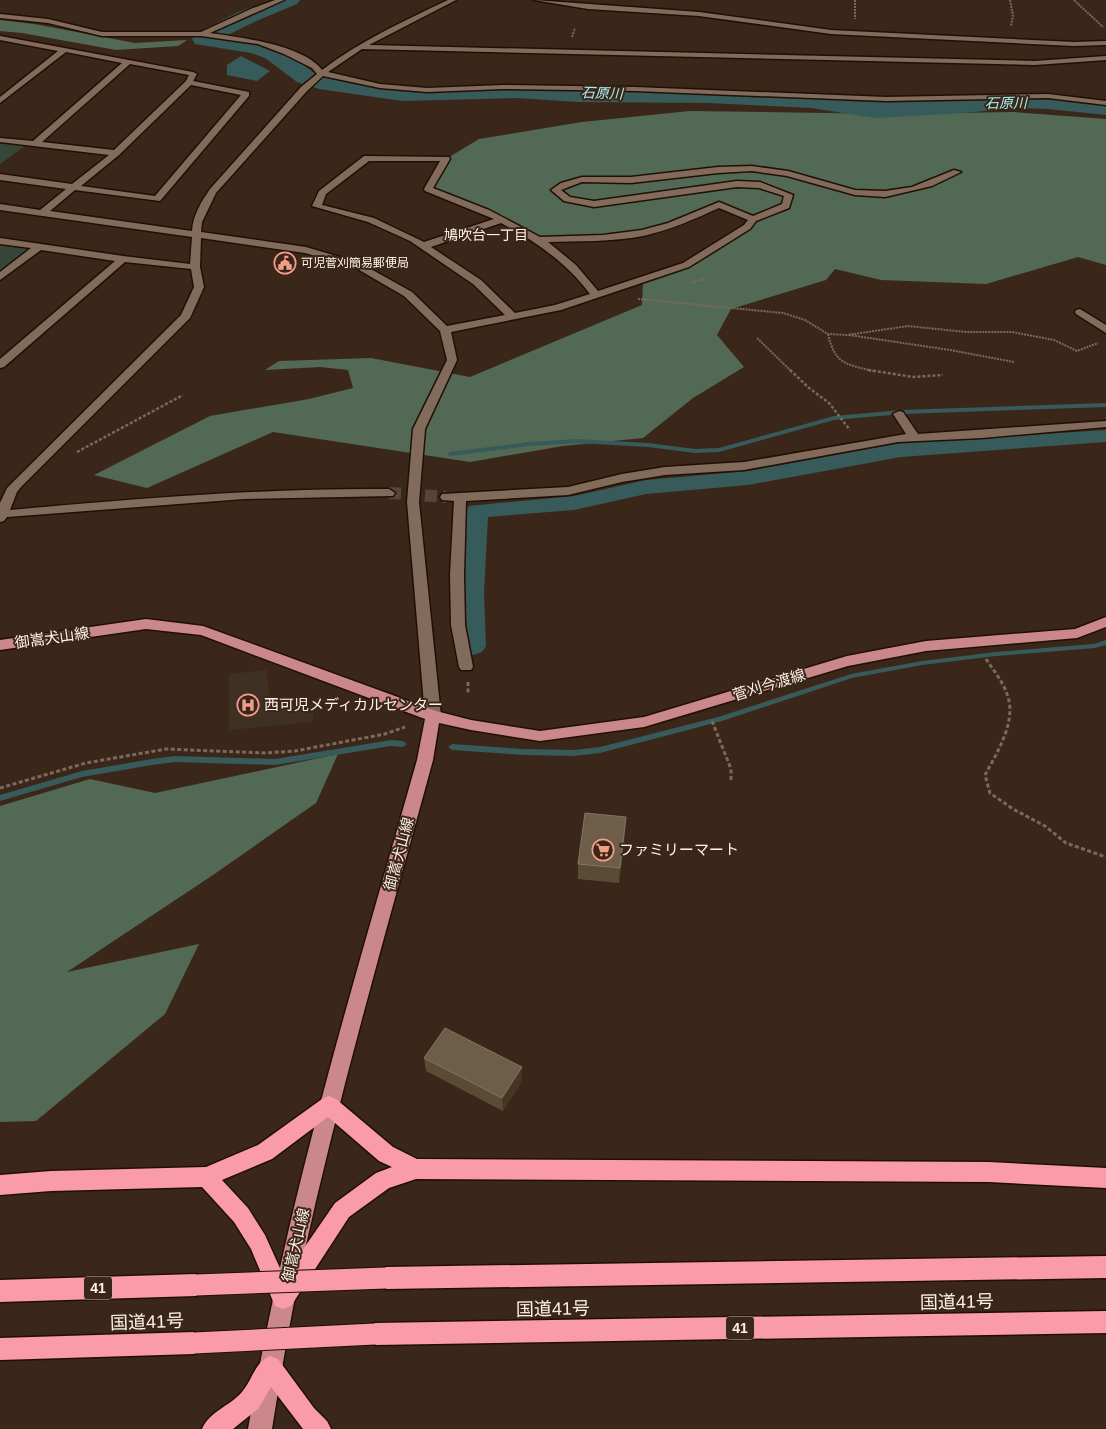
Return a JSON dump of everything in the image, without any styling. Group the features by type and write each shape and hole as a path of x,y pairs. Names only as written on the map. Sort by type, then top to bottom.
{"highway":[{"path":"0,1185 51,1181 206,1177 266,1152 329,1105 386,1154 416,1169"},
{"path":"283,1298 342,1210 383,1180 416,1169 989,1172 1106,1178"},
{"path":"206,1177 240,1215 258,1242 283,1298"},
{"name":"国道41号","path":"0,1292 386,1278 1106,1267"},
{"name":"国道41号","path":"0,1349 194,1343 375,1334 1106,1322"},
{"path":"214,1429 250,1401 270,1367 306,1416 319,1429"}],"main road":[{"name":"菅刈今渡線","path":"433,716 471,725 540,736 644,722 847,661 926,646 1077,633 1106,622"},
{"name":"御嵩犬山線","path":"0,645 146,624 203,631 433,716 425,760 329,1105 283,1298 260,1429"}],"street":[{"path":"201,34 255,9 281,0"},
{"path":"389,493 343,492 206,498 1,516 16,484 186,316 199,287 195,267 196,222 213,191 320,73 361,47 453,0"},
{"path":"537,0 588,7 699,14 831,32 1074,44 1106,43"},
{"path":"0,16 48,21 102,34 201,34 217,36 274,46 315,66 320,73 380,86 427,90 503,87 635,89 886,98 1048,96 1106,103"},
{"path":"2,40 193,74 189,82 116,153 43,212"},
{"path":"361,47 1017,63 1057,63 1106,58"},
{"path":"0,101 63,51"},
{"path":"36,144 128,62"},
{"path":"0,177 156,199 246,94 189,82"},
{"path":"0,140 116,153"},
{"path":"512,316 477,282 413,239 370,220 317,206 322,193 367,158 446,159 428,189 476,207 537,240 573,268 595,294"},
{"path":"445,330 557,308 686,265 747,227 752,219 786,206 789,195 760,185 737,184 594,204 567,199 554,190 566,181 589,178 618,180 657,179 697,170 733,168 771,170 842,190 872,195 921,188 957,172"},
{"path":"537,240 622,236 644,233 677,223 718,205 752,219"},
{"path":"0,207 306,250 357,265 408,294 445,330 452,360 419,429 413,502 433,716"},
{"path":"423,246 501,220"},
{"path":"0,241 123,259 195,267"},
{"path":"0,277 39,247"},
{"path":"0,365 123,259"},
{"path":"1080,312 1106,330"},
{"path":"899,414 914,438"},
{"path":"446,497 460,498 568,491 622,478 665,471 744,466 898,438 982,434 1106,424"},
{"path":"460,498 456,575 458,626 466,667"}],"path":[{"path":"1010,0 1013,16 1011,25 1017,41"},
{"path":"1074,0 1106,30"},
{"path":"634,299 685,305 744,308 783,314 805,320 828,334 950,350 1014,362"},
{"path":"846,335 908,326 966,332 1012,332 1054,340 1077,351 1099,343"},
{"path":"828,334 832,352 848,364 877,372 913,377 943,375"},
{"path":"757,338 809,388 829,403 844,423"},
{"path":"76,453 184,395"},
{"path":"992,667 1001,680 1009,701 1008,720 995,757 985,775 990,793 1046,826 1066,842 1106,857"},
{"path":"0,788 86,763 166,750 265,753 296,751 385,734 433,716"},
{"path":"718,734 731,770 731,782"}],"shaded area":[{"path":"267,670 269,697 313,713 313,722 229,730 229,674"}],"green space":[{"path":"0,20 34,24 135,43 187,40 178,46 116,50 22,33 0,31"},
{"path":"690,111 889,114 1014,112 1106,119 1106,265 1078,257 986,284 881,280 835,269 826,280 731,309 717,335 744,367 693,398 643,438 563,446 470,462 273,432 147,488 94,475 210,416 309,399 353,388 348,370 320,367 265,370 279,361 371,358 470,377 642,305 643,282 688,267 754,218 719,205 644,233 537,240 479,207 428,189 446,159 479,139 582,122"},
{"path":"0,140 29,143 0,164"},
{"path":"0,241 39,247 0,276"},
{"path":"338,754 316,803 213,875 67,972 199,944 165,1014 36,1121 0,1122 0,806 90,779 155,793"}],"water":[{"path":"241,56 270,71 257,81 227,75 227,65"}],"building":[{"path":"585,813 626,817 620,868 578,864"},
{"path":"445,1028 522,1067 502,1098 424,1058"}],"waterway":[{"name":"石原川","path":"290,0 246,17 203,39 255,47 273,53 305,77 328,84 402,94 516,91 578,95 709,96 811,101 875,110 964,106 1014,101 1048,102 1106,108"},
{"path":"450,454 529,444 577,441 648,445 695,451 719,450 834,418 902,412 1106,405"},
{"path":"473,646 472,593 477,511 574,503 646,487 748,478 901,450 1106,436"},
{"path":"452,747 524,752 574,753 600,750 719,719 851,676 922,663 996,654 1095,646 1106,642"},
{"path":"0,798 82,774 152,762 175,759 275,762 391,743 403,744"}],"tunnel":[{"path":"389,493 446,497"}],"place":[{"name":"可児菅刈簡易郵便局","path":"285,263"},
{"name":"西可児メディカルセンター","path":"248,705"},
{"name":"ファミリーマート","path":"603,850"}],"district":[{"name":"鳩吹台一丁目","path":"486,235"}]}
